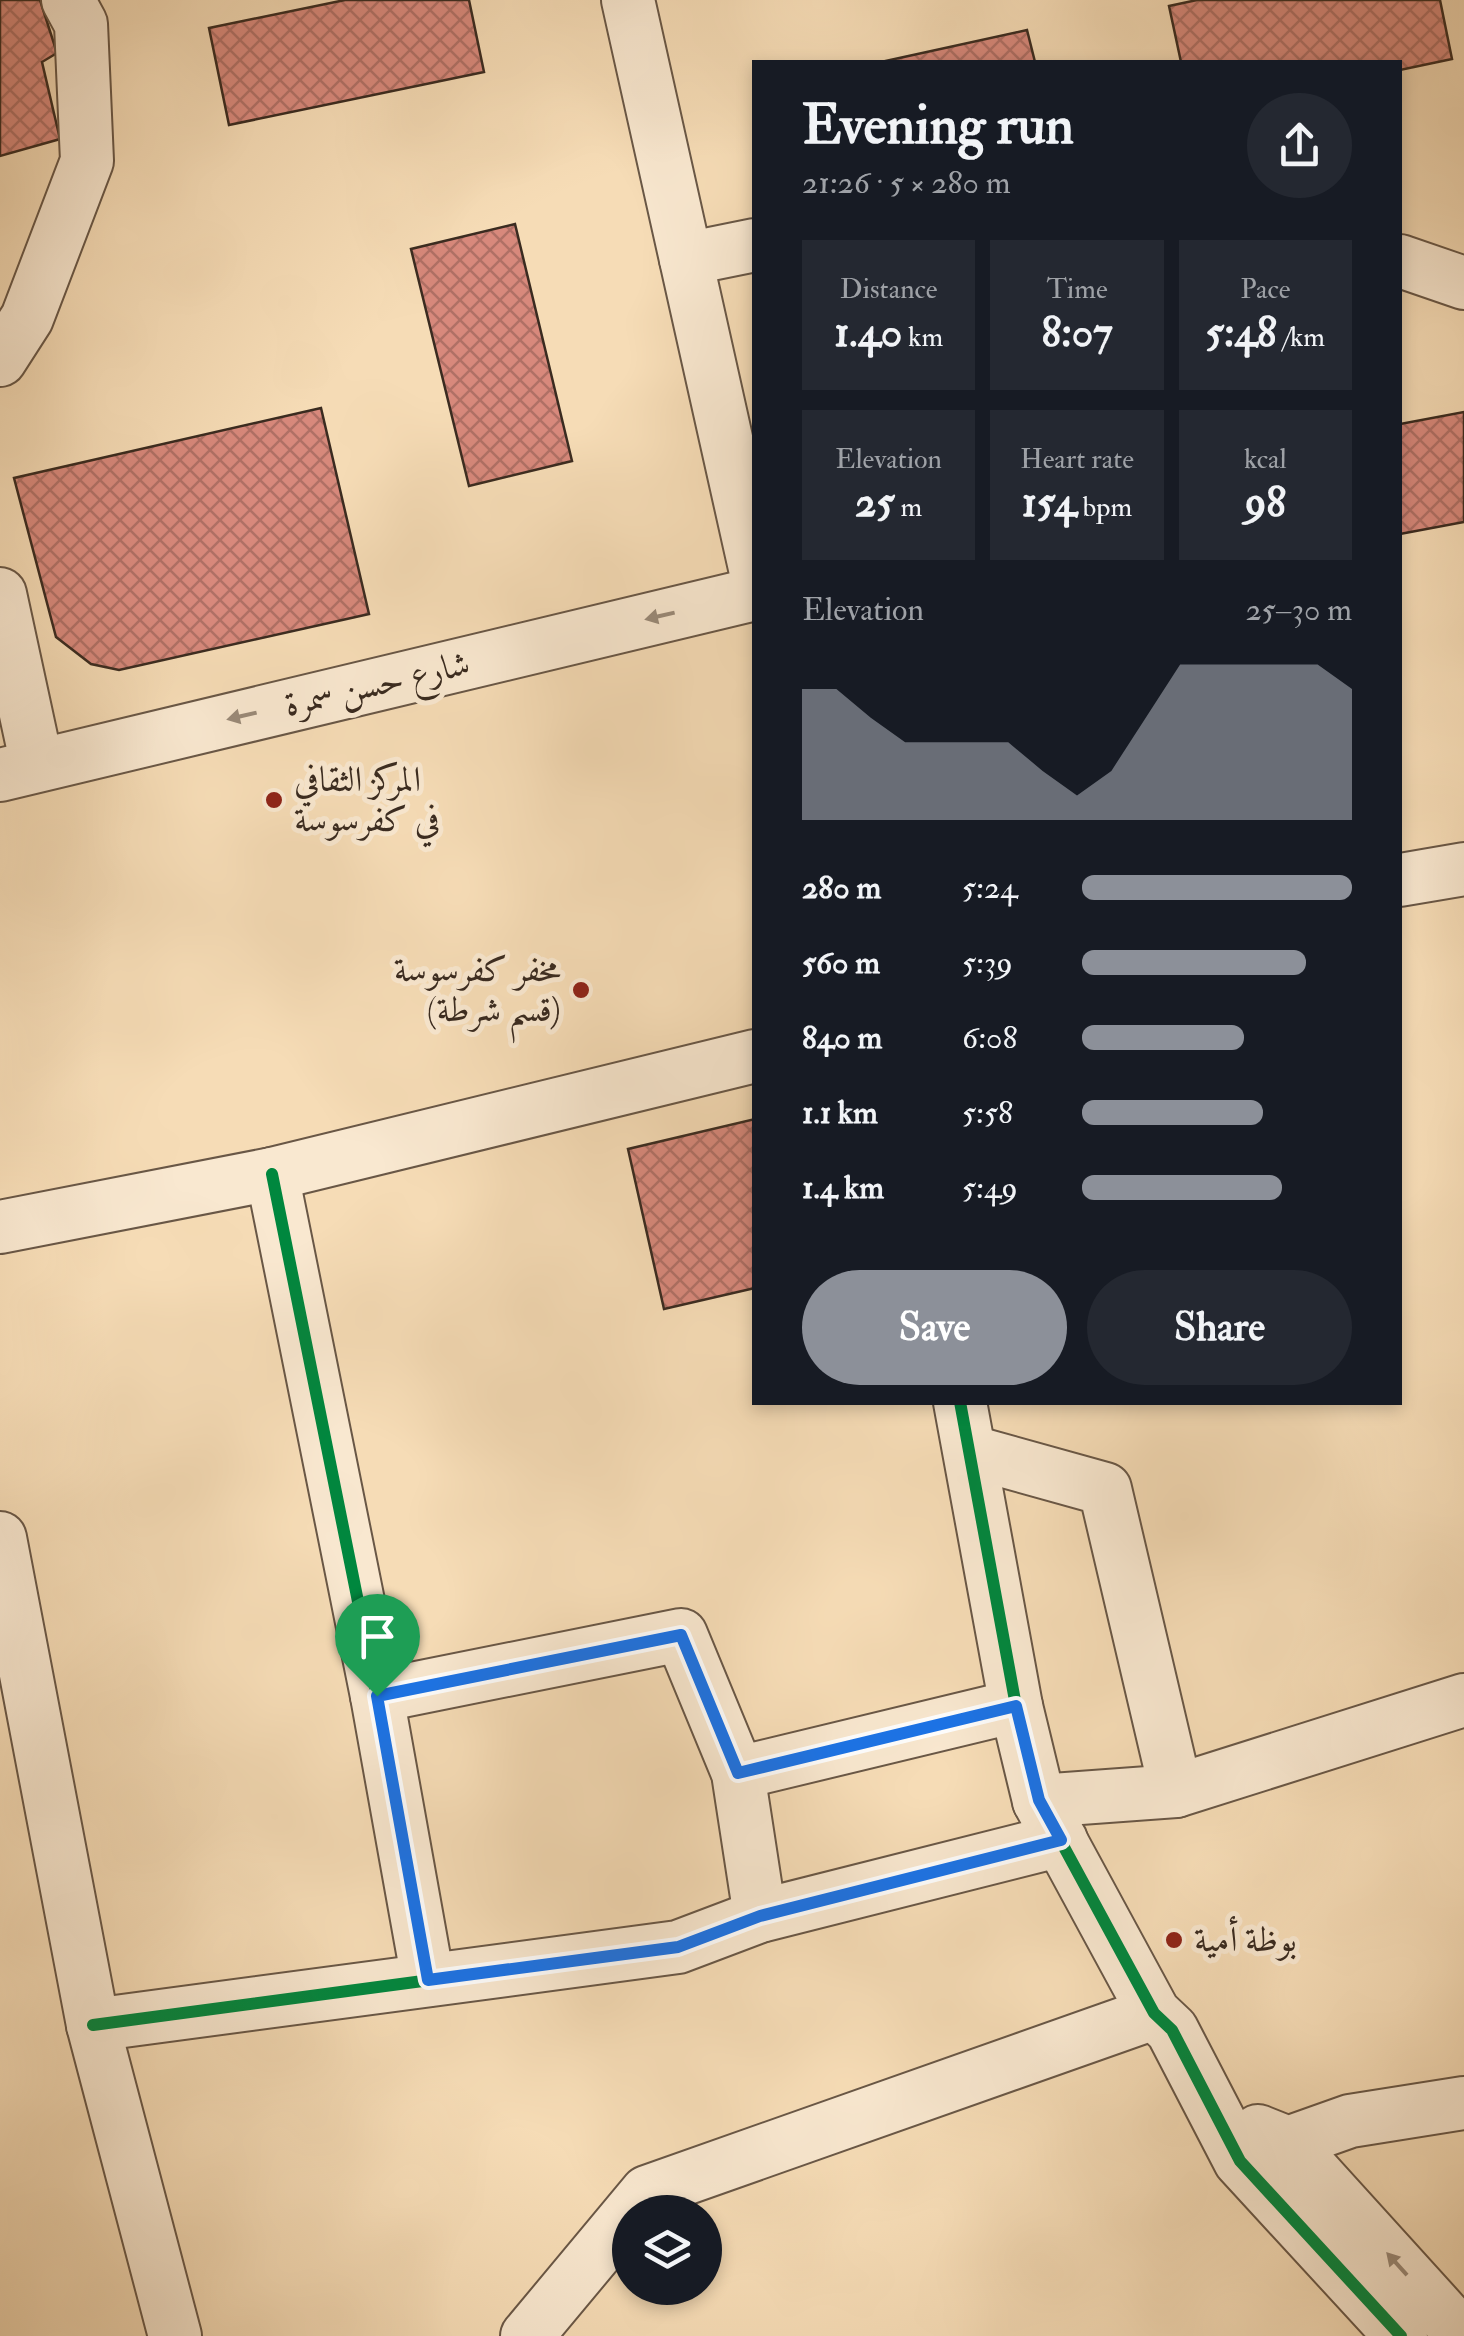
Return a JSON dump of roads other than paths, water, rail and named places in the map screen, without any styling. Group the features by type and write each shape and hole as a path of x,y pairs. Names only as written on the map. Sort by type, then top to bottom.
{"street":[{"path":"0,360 27,318 87,161 80,24 68,0"},
{"path":"628,0 752,555"},
{"path":"686,258 752,246"},
{"path":"1402,262 1464,283"},
{"path":"0,594 19,770"},
{"name":"شارع حسن سمرة","path":"19,770 752,595"},
{"path":"1402,880 1464,870"},
{"path":"0,1227 272,1174 752,1057"},
{"path":"272,1174 377,1696 428,1980"},
{"path":"966,1427 1016,1706 1050,1820 1154,2013 1172,2030 1240,2161 1401,2336"},
{"path":"966,1427 1105,1489 1176,1791"},
{"path":"0,1538 93,2024 176,2336"},
{"path":"377,1696 681,1635 738,1773 760,1916"},
{"path":"93,2024 678,1947 1050,1820 1176,1791 1464,1700"},
{"path":"738,1773 1016,1706"},
{"path":"527,2336 646,2192 1154,2013"},
{"path":"1288,2143 1350,2121 1464,2103"},
{"path":"1216,2114 1288,2143 1462,2336"}],"place":[{"name":"المركز الثقافي في كفرسوسة","path":"274,800"},
{"name":"مخفر كفرسوسة (قسم شرطة)","path":"581,990"},
{"name":"بوظة أمية","path":"1174,1940"}]}
